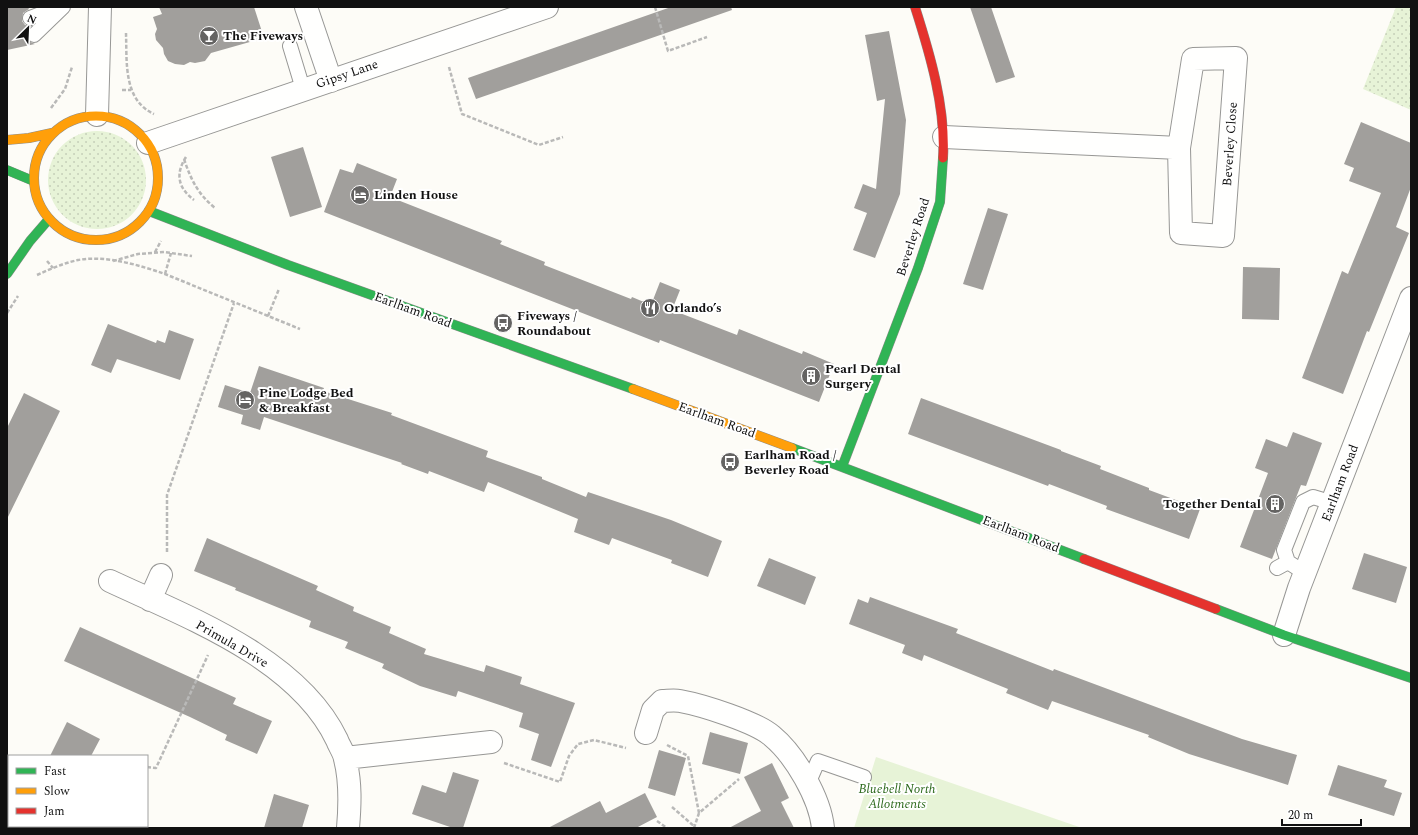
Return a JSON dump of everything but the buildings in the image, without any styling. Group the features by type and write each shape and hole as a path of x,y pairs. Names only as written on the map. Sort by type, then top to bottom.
{"main road":[{"name":"Beverley Road","path":"842,467 918,268 940,202 944,137 930,55 915,7"},
{"path":"97,115 117,119 134,128 148,143 158,165 158,189 149,211 138,224 124,234 97,240 70,234 49,218 39,204 31,180 37,158 43,145 52,133 72,120 84,116 97,115"},
{"path":"7,140 29,138 52,133"},
{"path":"7,170 31,180"},
{"name":"Earlham Road","path":"149,211 275,260 588,372 1284,635 1411,678"},
{"path":"7,274 30,241 49,218"}],"street":[{"path":"97,115 100,7"},
{"path":"306,7 331,80"},
{"name":"Gipsy Lane","path":"148,143 331,80 496,15 547,7"},
{"name":"Beverley Close","path":"1236,58 1223,236 1180,233 1179,148 1193,59 1236,58"},
{"path":"944,137 1179,148"},
{"name":"Earlham Road","path":"1284,635 1290,568 1333,503 1411,298"},
{"path":"150,600 161,575"},
{"name":"Primula Drive","path":"110,581 218,633 263,660 301,691 329,723 345,758 350,790 348,828"},
{"path":"646,733 647,708 662,701 679,701 748,722 771,735 790,756 808,784 822,817 823,828"},
{"path":"345,758 491,742"}],"lane":[{"path":"30,18 59,7"},
{"path":"34,35 63,7"},
{"path":"290,46 303,89"},
{"path":"808,784 818,761 864,777"}],"path":[{"path":"655,7 668,51 707,37"},
{"path":"126,29 127,73 131,90 142,106 146,110 156,115"},
{"path":"50,109 65,89 74,60"},
{"path":"449,67 462,114 539,145 563,137"},
{"path":"188,152 179,172 179,181 182,189 197,202"},
{"path":"184,159 192,182 198,193 215,208"},
{"path":"209,207 222,211"},
{"path":"165,274 171,253"},
{"path":"113,261 138,254 171,253 197,256"},
{"path":"32,280 37,275 53,268 78,260 113,261 165,274 300,329"},
{"path":"7,312 18,295"},
{"path":"161,575 167,559 167,494 234,302"},
{"path":"148,767 156,768 218,633"},
{"path":"491,742 494,759 560,782 569,756 578,744 594,740 628,748 646,733 688,756 699,813"},
{"path":"672,807 694,827 699,813 739,779"},
{"path":"658,821 667,828"}],"green space":[{"path":"1396,7 1411,7 1411,110 1363,89"},
{"path":"97,131 116,135 132,145 142,161 146,180 142,199 132,215 116,225 97,229 78,225 62,215 52,199 48,180 52,161 62,145 78,135"},
{"name":"Bluebell North Allotments","path":"876,757 1082,828 854,828"}],"traffic: fast":[{"path":"842,467 918,268 940,202 943,158"},
{"path":"7,170 31,180"},
{"path":"149,211 288,265 633,389"},
{"path":"7,274 30,241 49,219"},
{"path":"792,448 1084,559"},
{"path":"1216,609 1284,635 1411,678"}],"traffic: slow":[{"path":"96,116 108,117 120,121 131,126 140,134 148,143 153,154 157,166 158,178 157,190 153,202 148,213 140,222 131,230 120,235 108,239 96,240 84,239 72,235 61,230 52,222 44,213 39,202 35,190 34,178 35,166 39,154 44,143 52,134 61,126 72,121 84,117 96,116"},
{"path":"7,140 29,138 52,133"},
{"path":"633,389 792,448"}],"traffic: jam":[{"path":"915,7 936,81 942,120 943,158"},
{"path":"1084,559 1216,609"}],"place":[{"name":"The Fiveways","path":"209,36"},
{"name":"Linden House","path":"360,195"},
{"name":"Orlando’s","path":"650,308"},
{"name":"Fiveways / Roundabout","path":"503,323"},
{"name":"Pearl Dental Surgery","path":"811,376"},
{"name":"Pine Lodge Bed & Breakfast","path":"245,400"},
{"name":"Earlham Road / Beverley Road","path":"730,462"},
{"name":"Together Dental","path":"1275,504"}]}
